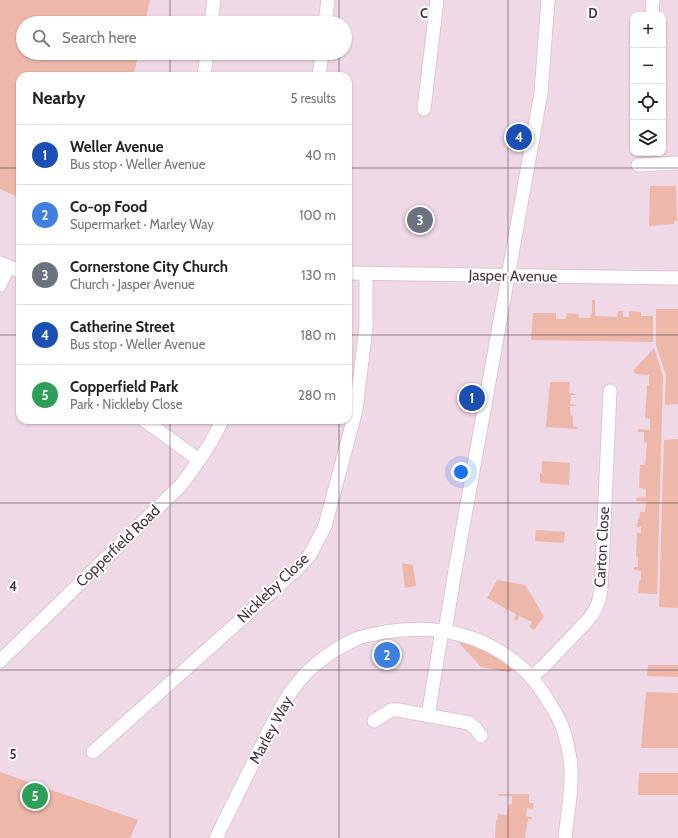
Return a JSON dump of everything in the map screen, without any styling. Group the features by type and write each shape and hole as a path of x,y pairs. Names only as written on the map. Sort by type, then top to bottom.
{"street":[{"path":"212,16 214,0"},
{"path":"326,16 328,0"},
{"path":"424,109 437,0"},
{"path":"428,716 541,97 548,0"},
{"path":"652,12 653,0"},
{"path":"205,72 206,60"},
{"path":"320,72 321,60"},
{"path":"638,165 678,163"},
{"path":"0,284 4,264 16,269"},
{"name":"Jasper Avenue","path":"352,273 678,278"},
{"name":"Nickleby Close","path":"93,752 295,571 310,555 325,526 356,410 366,327 366,274"},
{"name":"Carton Close","path":"532,678 588,620 595,612 599,603 601,589 610,391"},
{"path":"150,424 200,460"},
{"name":"Copperfield Road","path":"0,661 181,485 200,460 220,424"},
{"name":"Marley Way","path":"216,838 281,707 295,687 316,664 348,643 366,636 407,629 444,630 470,637 498,650 521,666 532,678 547,698 557,716 564,732 568,749 572,778 565,838"},
{"path":"374,721 386,712 394,709 469,723 481,736"}],"shaded area":[{"path":"0,0 678,0 678,838 0,838"},
{"path":"0,0 150,0 147,16 16,16 16,60 137,60 134,72 16,72 16,196 0,189"},
{"path":"650,186 676,186 677,221 674,221 674,224 649,226"},
{"path":"592,300 595,300 595,316 617,317 618,311 623,311 623,317 629,317 629,311 641,312 641,316 653,316 653,342 531,340 533,313 556,313 556,319 566,319 567,313 578,314 579,318 590,318 592,314"},
{"path":"656,309 678,309 678,404 665,405 666,375 656,345"},
{"path":"654,348 663,376 657,594 638,593 639,581 641,580 641,571 634,570 634,567 638,567 638,557 636,557 637,533 641,533 641,527 637,527 638,519 640,512 645,512 646,502 636,501 636,498 646,497 646,489 639,488 640,465 645,465 647,443 644,442 644,432 638,432 638,429 650,430 650,419 645,418 649,375 636,374 633,371"},
{"path":"550,382 570,382 569,393 576,395 571,395 570,404 576,406 570,406 570,415 573,416 573,426 578,427 578,429 546,427"},
{"path":"678,439 678,608 659,607 664,440"},
{"path":"542,461 570,463 569,485 540,483"},
{"path":"536,530 565,532 564,543 535,541"},
{"path":"402,563 413,565 416,586 405,588"},
{"path":"497,580 525,585 544,617 534,630 529,627 532,622 519,616 517,621 514,619 516,614 507,609 504,614 506,609 487,598"},
{"path":"460,642 482,648 501,660 513,670 509,672 481,667 460,644"},
{"path":"648,665 678,665 678,677 647,676"},
{"path":"646,692 678,693 678,748 641,748"},
{"path":"0,772 138,820 130,838 0,838"},
{"path":"639,773 678,773 678,795 638,795"},
{"path":"497,794 529,794 529,803 534,803 533,809 527,808 526,816 532,817 532,819 528,819 525,838 495,838 496,820 498,814 507,815 508,805 512,804 512,796 500,796"}],"place":[{"name":"Catherine Street","path":"519,137"},
{"name":"Cornerstone City Church","path":"420,220"},
{"name":"Weller Avenue","path":"472,398"},
{"name":"Co-op Food","path":"387,655"},
{"name":"Copperfield Park","path":"35,796"}]}
